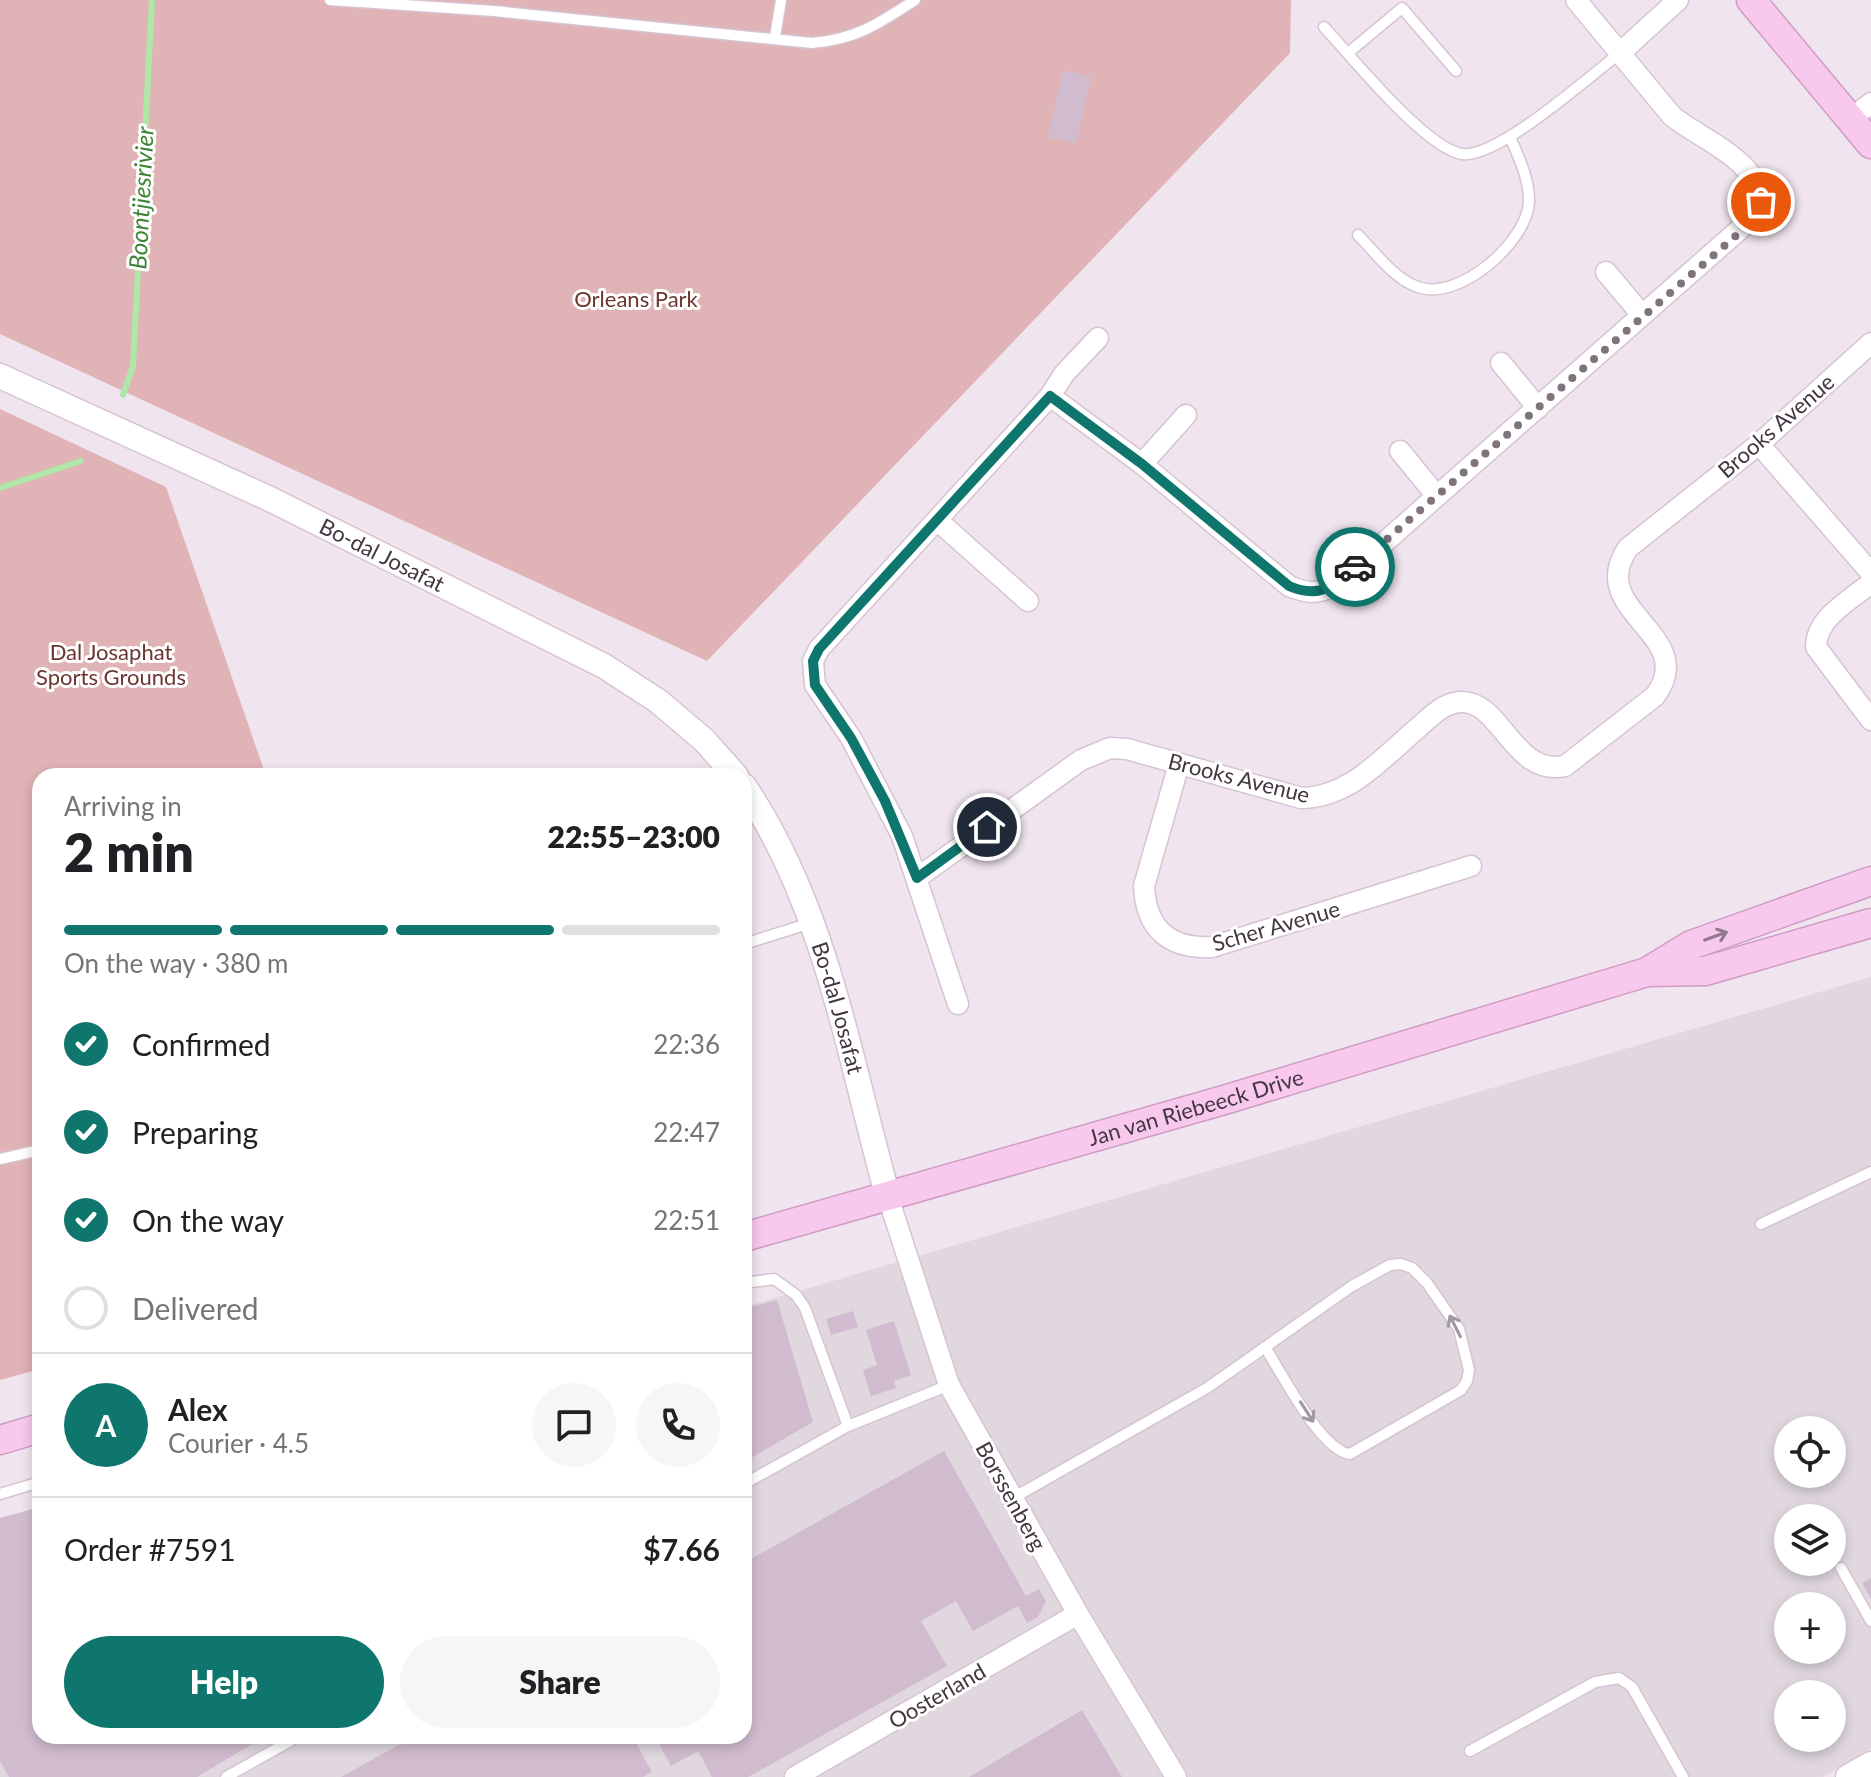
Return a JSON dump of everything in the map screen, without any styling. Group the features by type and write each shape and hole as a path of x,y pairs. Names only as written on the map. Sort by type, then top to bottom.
{"main road":[{"path":"1751,0 1861,111 1871,144"},
{"name":"Jan van Riebeeck Drive","path":"752,1235 1647,972 1691,945 1871,881"},
{"name":"Jan van Riebeeck Drive","path":"1647,972 1705,971 1871,923"},
{"path":"0,1440 32,1430"}],"street":[{"path":"1050,396 1142,464 1289,586 1306,593 1321,593 1336,585 1435,494 1746,227 1761,202 1757,187 1742,166 1727,151 1690,131 1672,116 1576,0"},
{"path":"1620,53 1678,0"},
{"path":"1606,272 1642,315"},
{"path":"958,1004 917,878 885,801 851,738 815,685 813,661 819,649 1050,396 1064,374 1098,338"},
{"name":"Brooks Avenue","path":"917,878 1094,753 1110,748 1127,749 1301,798 1324,798 1361,777 1435,713 1451,703 1466,701 1480,707 1526,756 1553,768 1565,766 1655,696 1665,683 1668,667 1662,646 1621,594 1616,578 1618,562 1628,548 1759,444 1871,343"},
{"path":"1501,363 1538,408"},
{"name":"Bo-dal Josafat","path":"0,376 272,500 604,666 658,701 704,740 729,768"},
{"path":"1142,464 1186,415"},
{"path":"1759,444 1871,573"},
{"path":"1400,451 1435,494"},
{"path":"937,520 1028,601"},
{"path":"1871,583 1824,622 1816,634 1816,647 1871,720"},
{"name":"Scher Avenue","path":"1179,764 1144,886 1145,906 1156,926 1172,942 1212,947 1471,866"},
{"name":"Bo-dal Josafat","path":"752,799 777,838 813,923 888,1197"},
{"name":"Borssenberg","path":"888,1197 949,1385 1078,1614 1176,1777"},
{"name":"Oosterland","path":"795,1777 1078,1614"},
{"path":"1848,1777 1871,1764"}],"lane":[{"path":"330,0 775,37 812,43 844,40 875,27 915,0"},
{"path":"775,37 781,0"},
{"path":"1348,53 1399,4 1456,71"},
{"path":"1324,27 1398,106 1447,147 1463,154 1481,152 1510,137 1620,53"},
{"path":"1358,235 1401,278 1417,287 1434,290 1453,286 1474,275 1515,239 1525,222 1529,203 1527,181 1510,137"},
{"path":"752,942 813,923"},
{"path":"0,1159 32,1152"},
{"path":"1761,1224 1871,1172"},
{"path":"1013,1498 1207,1388 1315,1310 1390,1265 1412,1268 1427,1283 1459,1329 1469,1370 1461,1390 1350,1454 1341,1453 1324,1438 1265,1347"},
{"path":"752,1282 774,1279 796,1295 805,1308 848,1426"},
{"path":"752,1480 848,1426 949,1385"},
{"path":"0,1494 32,1484"},
{"path":"1846,1576 1871,1621"},
{"path":"1470,1751 1595,1682 1619,1678 1632,1687 1683,1777"},
{"path":"226,1777 285,1744"}],"shaded area":[{"path":"1871,977 1871,1749 1823,1777 0,1777 0,1524 32,1694 32,1744 752,1744 752,1305"}],"green space":[{"name":"Orleans Park","path":"0,0 1291,0 1290,53 707,661 0,334"},
{"name":"Dal Josaphat Sports Grounds","path":"0,409 166,487 263,768 32,768 32,1371 0,1380"}],"building":[{"path":"1063,70 1091,77 1076,143 1048,137"},
{"path":"777,1300 813,1422 752,1457 752,1307"},
{"path":"853,1311 858,1327 831,1335 826,1319"},
{"path":"894,1321 911,1375 894,1381 896,1388 871,1396 863,1370 877,1365 866,1330"},
{"path":"944,1451 1026,1596 1039,1589 1046,1601 1038,1617 1027,1623 1018,1606 973,1631 956,1601 921,1621 947,1666 748,1777 712,1777 698,1751 671,1766 659,1744 752,1744 752,1559"},
{"path":"32,1509 32,1744 252,1744 197,1777 9,1777 0,1761 0,1518"},
{"path":"1871,1578 1871,1599 1862,1583"},
{"path":"1082,1710 1122,1777 969,1777"},
{"path":"401,1744 636,1744 652,1772 643,1777 341,1777"}],"waterway":[{"name":"Boontjiesrivier","path":"123,395 133,366 152,0"},
{"name":"Boontjiesrivier","path":"0,488 81,461"}],"way so far":[{"path":"1355,567 1435,494 1746,227 1756,215 1761,202"}],"route":[{"path":"987,827 917,878 885,801 851,738 815,685 813,661 819,649 1050,396 1142,464 1289,586 1306,593 1321,593 1336,585 1355,567"}]}
